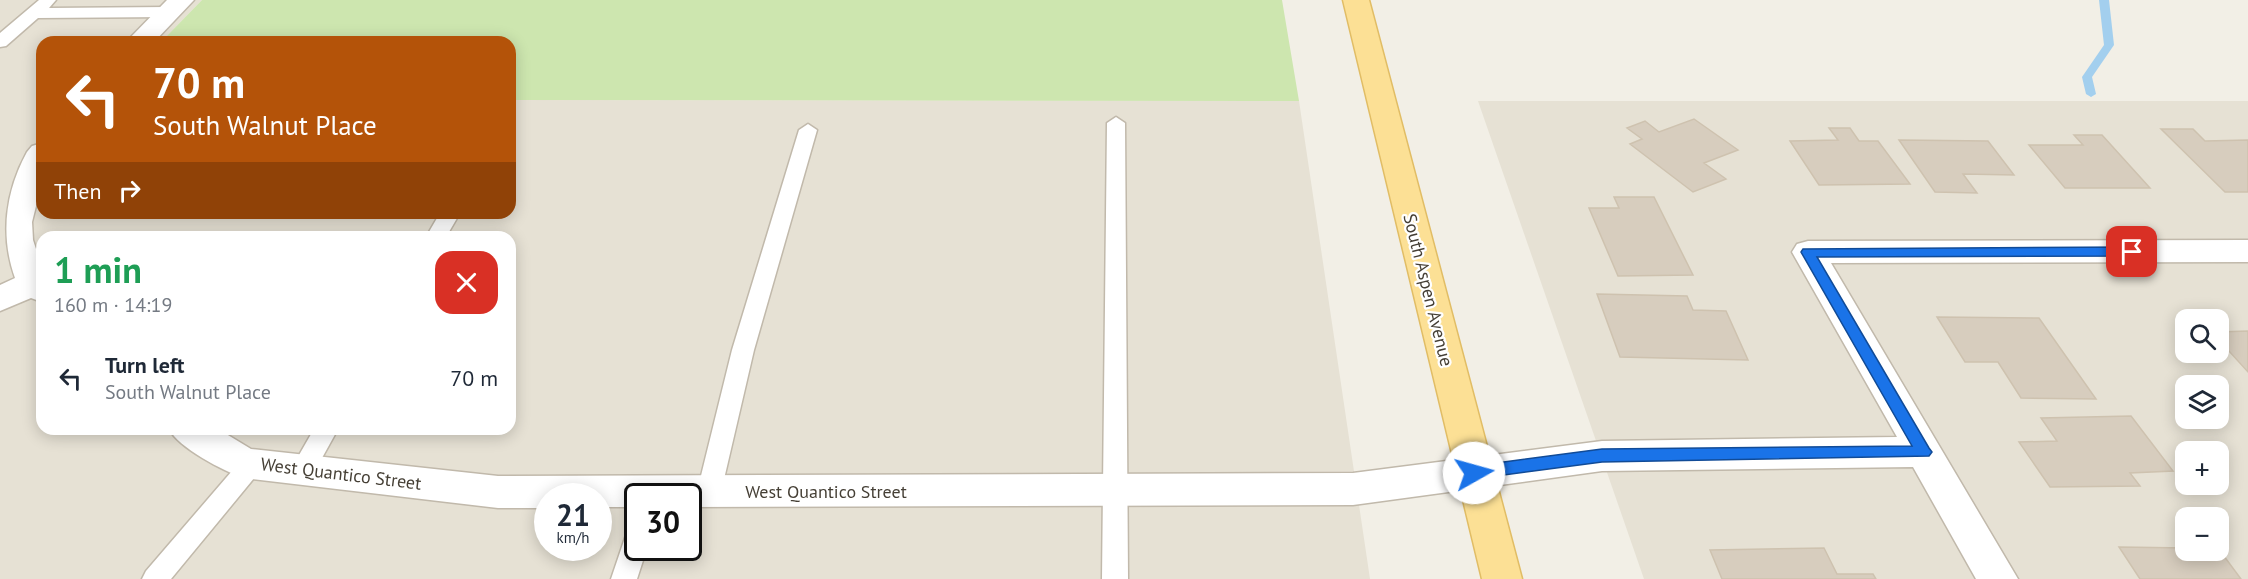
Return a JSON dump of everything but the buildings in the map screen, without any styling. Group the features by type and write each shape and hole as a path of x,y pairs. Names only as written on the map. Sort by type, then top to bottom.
{"main road":[{"name":"South Aspen Avenue","path":"1356,0 1502,579"}],"street":[{"path":"145,36 175,6"},
{"path":"34,164 15,213 19,251 36,283"},
{"path":"1998,579 1808,252 2248,251"},
{"path":"0,299 36,288"},
{"name":"West Quantico Street","path":"197,435 244,463 498,492 624,494"},
{"name":"West Quantico Street","path":"702,492 1353,489 1602,456 1924,452"}],"lane":[{"path":"0,42 48,0"},
{"path":"33,13 175,6"},
{"path":"1115,579 1118,491 1116,123"},
{"path":"709,492 743,350 808,130"},
{"path":"303,470 323,435"},
{"path":"155,579 252,464"},
{"path":"624,579 630,561"}],"shaded area":[{"path":"0,0 202,0 167,36 36,36 36,219 516,219 516,100 1299,101 1370,579 0,579"},
{"path":"1478,101 2248,101 2248,579 1644,579"}],"green space":[{"path":"202,0 1282,0 1299,101 516,100 516,36 167,36"}],"waterway":[{"path":"2091,94 2087,77 2109,45 2104,0"}],"route":[{"path":"1474,473 1602,456 1924,452 1808,252 2132,252"}]}
